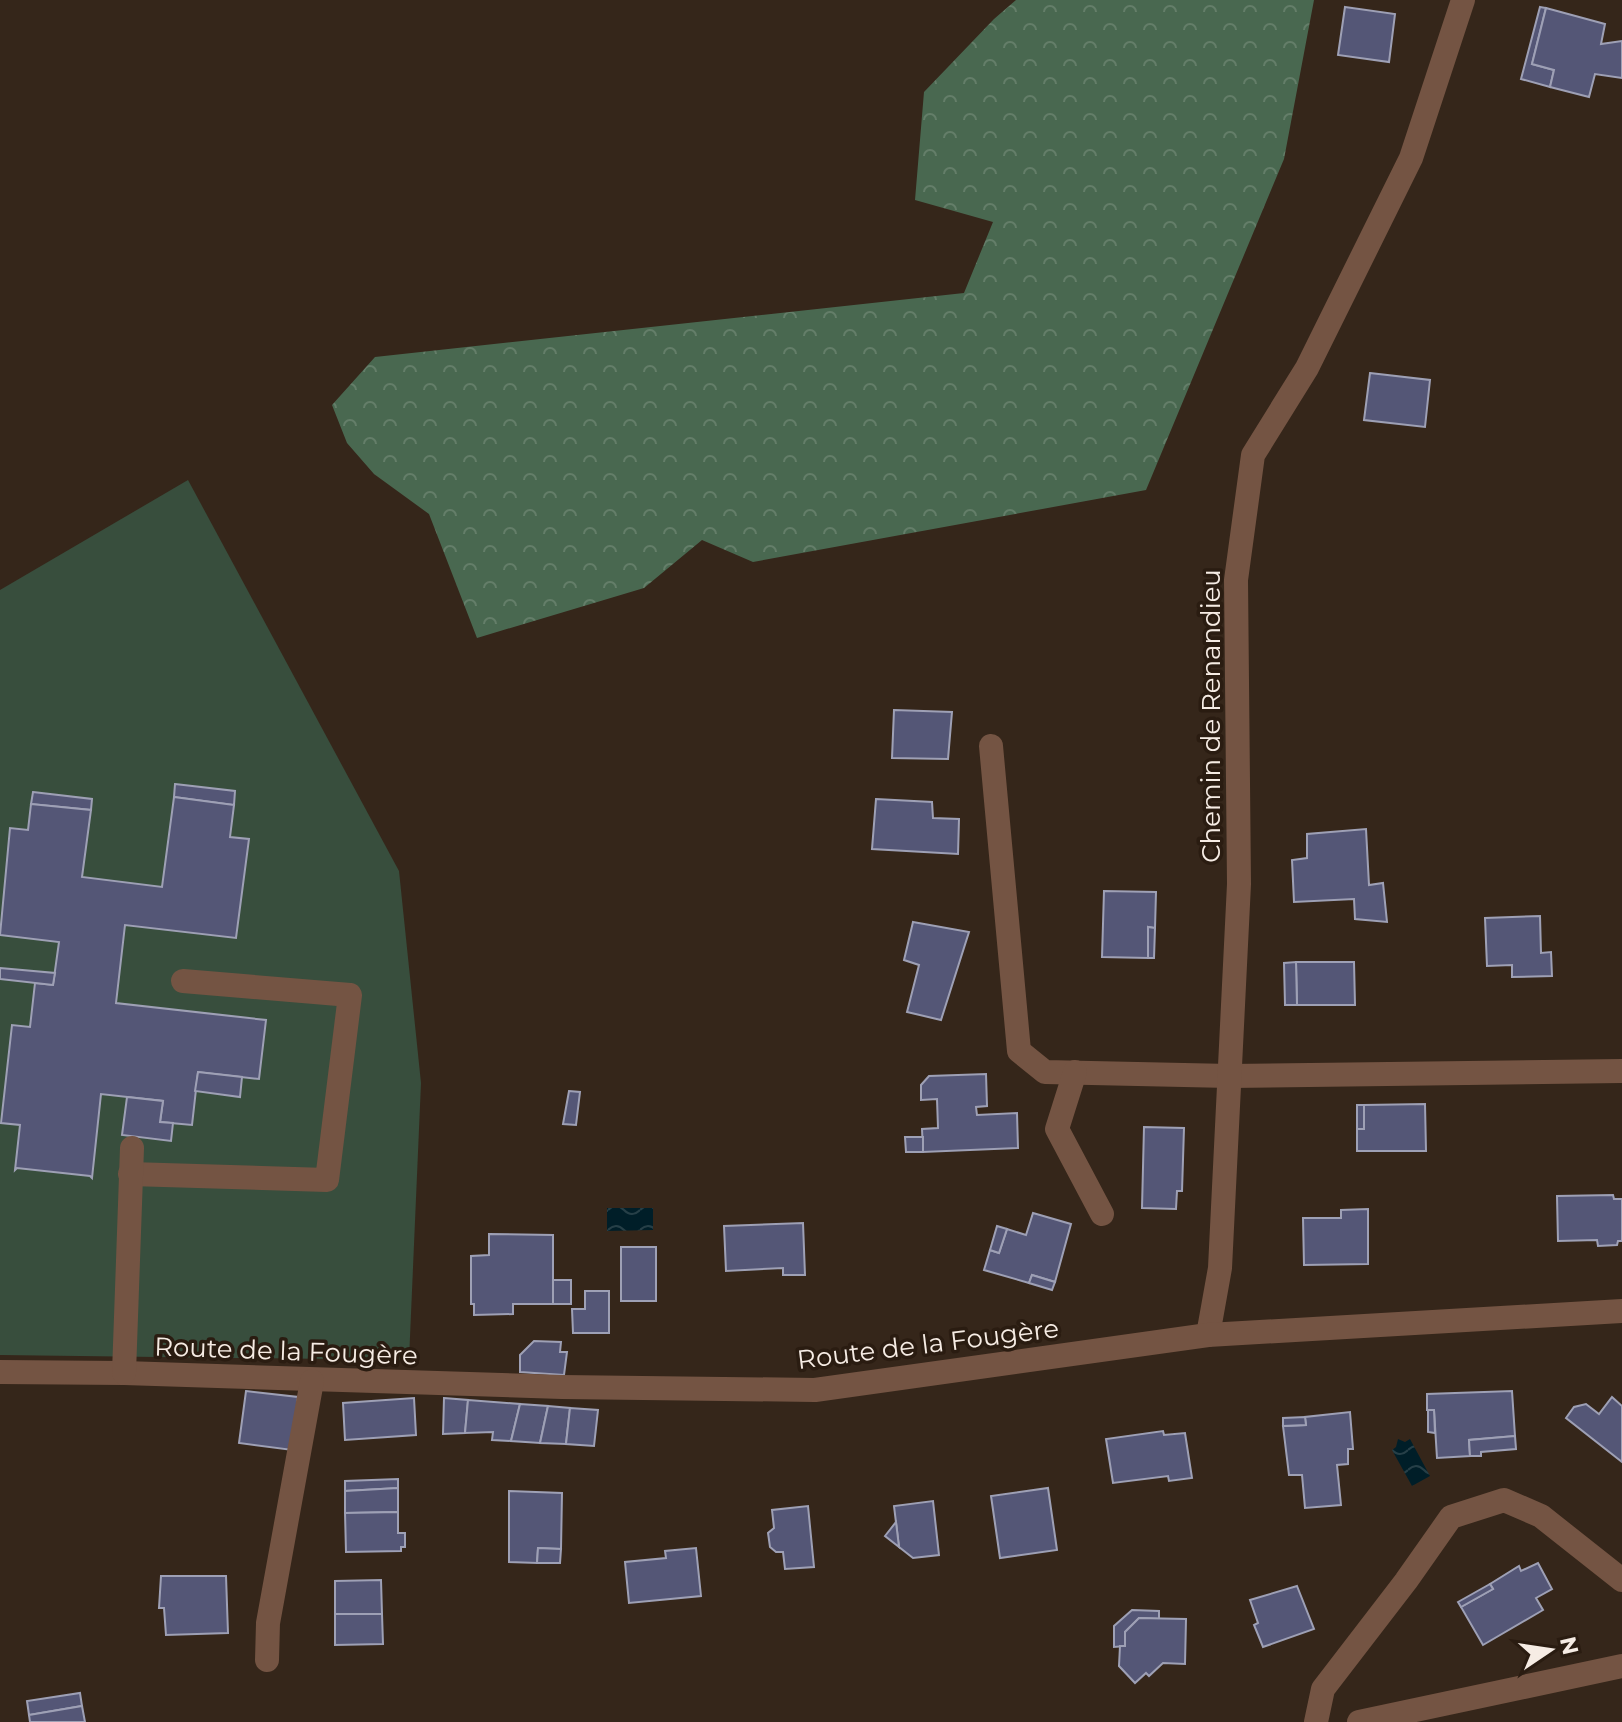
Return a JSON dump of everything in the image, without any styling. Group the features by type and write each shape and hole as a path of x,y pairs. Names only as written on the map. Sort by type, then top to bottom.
{"street":[{"name":"Chemin de Renandieu","path":"1208,1335 1220,1268 1239,884 1236,580 1253,455 1307,368 1411,158 1463,0"},
{"path":"991,746 1019,1051 1045,1072 1230,1076 1622,1071"},
{"path":"130,1174 327,1180 350,995 183,981"},
{"path":"1075,1072 1057,1129 1102,1214"},
{"path":"124,1373 132,1148"},
{"name":"Route de la Fougère","path":"0,1372 815,1390 1208,1335 1622,1311"},
{"path":"267,1660 268,1623 312,1381"},
{"path":"1316,1722 1323,1689 1451,1517 1504,1500 1541,1516 1622,1580"},
{"path":"1359,1722 1622,1666"}],"green space":[{"path":"1016,0 1314,0 1284,159 1146,490 753,562 702,540 644,588 477,638 429,514 374,474 347,443 332,405 375,357 964,293 993,222 915,200 924,92"},
{"path":"188,480 399,871 421,1083 409,1360 0,1355 0,590"}],"water":[{"path":"607,1208 653,1208 653,1230 607,1231"},
{"path":"1398,1439 1405,1442 1410,1439 1430,1476 1412,1486 1392,1450"}],"building":[{"path":"1345,7 1395,14 1389,62 1338,55"},
{"path":"1540,7 1546,8 1532,64 1554,70 1550,87 1521,79"},
{"path":"1546,8 1605,24 1601,44 1622,41 1622,78 1595,74 1589,97 1550,87 1554,70 1532,64"},
{"path":"1370,373 1430,380 1425,427 1364,420"},
{"path":"894,710 952,712 948,759 892,758"},
{"path":"175,784 235,791 234,805 174,797"},
{"path":"33,792 92,799 91,810 31,804"},
{"path":"174,797 234,805 230,837 249,839 236,938 125,925 116,1003 266,1020 259,1079 198,1072 192,1125 160,1122 163,1101 101,1094 92,1178 15,1170 20,1125 1,1123 12,1025 30,1027 35,983 53,985 59,942 0,935 10,828 28,830 31,804 91,810 82,877 162,887"},
{"path":"876,799 932,802 933,818 959,819 958,854 872,849"},
{"path":"1366,829 1369,885 1383,883 1387,922 1355,919 1354,899 1294,902 1292,860 1307,858 1307,834"},
{"path":"1104,891 1156,892 1155,928 1148,927 1148,958 1102,957"},
{"path":"1540,916 1541,953 1551,952 1552,976 1512,977 1512,965 1487,966 1485,918"},
{"path":"913,922 969,932 941,1020 907,1012 919,965 904,960"},
{"path":"1148,927 1155,928 1154,958 1148,958"},
{"path":"1296,962 1354,962 1355,1005 1297,1005"},
{"path":"1296,962 1297,1005 1285,1005 1284,963"},
{"path":"0,968 55,973 53,985 0,979"},
{"path":"198,1072 242,1077 240,1097 195,1091"},
{"path":"986,1074 987,1106 976,1107 977,1115 1017,1113 1018,1148 923,1152 922,1129 938,1128 937,1099 921,1100 921,1085 929,1076"},
{"path":"569,1091 580,1092 576,1125 563,1124"},
{"path":"127,1097 163,1101 160,1122 173,1123 171,1141 122,1135"},
{"path":"1425,1104 1426,1151 1357,1151 1357,1129 1364,1129 1364,1105"},
{"path":"1357,1105 1364,1105 1364,1129 1357,1129"},
{"path":"1144,1127 1184,1128 1182,1191 1177,1191 1176,1209 1142,1208"},
{"path":"905,1137 923,1137 923,1152 906,1152"},
{"path":"1613,1195 1614,1199 1622,1199 1622,1241 1618,1241 1617,1245 1598,1246 1597,1240 1558,1241 1557,1196"},
{"path":"1368,1209 1368,1264 1304,1265 1303,1218 1341,1218 1341,1210"},
{"path":"1033,1213 1071,1224 1055,1282 1032,1275 1029,1283 984,1270 990,1250 999,1253 1007,1229 1026,1235"},
{"path":"803,1223 805,1275 783,1275 783,1268 726,1271 724,1226"},
{"path":"997,1226 1007,1229 999,1253 990,1250"},
{"path":"489,1234 553,1235 553,1304 513,1304 513,1314 474,1315 474,1304 471,1304 471,1256 489,1255"},
{"path":"621,1247 656,1247 656,1301 621,1301"},
{"path":"1032,1275 1055,1282 1052,1290 1029,1283"},
{"path":"553,1280 571,1280 571,1304 553,1304"},
{"path":"585,1291 609,1291 609,1333 573,1333 572,1309 585,1309"},
{"path":"534,1341 561,1342 560,1352 567,1352 564,1375 520,1372 520,1355"},
{"path":"246,1391 298,1397 292,1450 239,1443"},
{"path":"1512,1391 1515,1436 1469,1440 1470,1456 1437,1458 1434,1410 1427,1410 1427,1394"},
{"path":"1612,1397 1622,1406 1622,1462 1566,1418 1574,1407 1586,1404 1599,1414"},
{"path":"414,1398 416,1435 345,1440 343,1403"},
{"path":"444,1398 468,1400 465,1433 443,1434"},
{"path":"468,1400 520,1404 511,1441 492,1440 493,1432 465,1433"},
{"path":"520,1404 548,1406 540,1443 511,1441"},
{"path":"548,1406 570,1408 566,1444 540,1443"},
{"path":"570,1408 598,1410 594,1446 566,1444"},
{"path":"1428,1410 1434,1410 1435,1433 1428,1432"},
{"path":"1350,1412 1353,1449 1348,1449 1348,1464 1337,1465 1341,1505 1305,1508 1302,1475 1289,1475 1283,1426 1306,1425 1305,1417"},
{"path":"1305,1417 1306,1425 1283,1426 1283,1418"},
{"path":"1163,1431 1164,1435 1185,1433 1192,1478 1169,1481 1168,1476 1113,1483 1106,1439"},
{"path":"1515,1436 1516,1449 1470,1456 1469,1440"},
{"path":"398,1479 398,1488 345,1491 345,1481"},
{"path":"398,1488 398,1512 345,1513 345,1491"},
{"path":"1048,1488 1057,1550 1000,1558 991,1496"},
{"path":"509,1491 562,1493 561,1549 538,1548 537,1563 509,1562"},
{"path":"933,1501 939,1555 913,1558 899,1547 894,1506"},
{"path":"808,1506 814,1567 785,1569 783,1552 776,1552 770,1547 768,1533 774,1528 772,1510"},
{"path":"398,1512 398,1533 405,1533 405,1547 401,1547 401,1551 346,1552 345,1513"},
{"path":"896,1522 899,1547 885,1536"},
{"path":"538,1548 561,1549 560,1563 537,1563"},
{"path":"696,1548 701,1596 629,1603 625,1562 666,1558 665,1551"},
{"path":"1538,1563 1552,1589 1536,1598 1543,1610 1483,1645 1461,1607 1493,1589 1490,1584 1519,1566 1521,1571"},
{"path":"161,1576 226,1576 228,1633 166,1635 164,1608 159,1608"},
{"path":"381,1580 382,1614 335,1614 335,1581"},
{"path":"1490,1584 1493,1589 1461,1607 1458,1602"},
{"path":"1297,1586 1314,1629 1263,1647 1254,1625 1258,1623 1250,1600"},
{"path":"1132,1610 1159,1611 1159,1619 1139,1618 1125,1632 1125,1646 1114,1647 1114,1626"},
{"path":"335,1614 382,1614 383,1644 335,1645"},
{"path":"1139,1618 1186,1619 1185,1664 1163,1663 1149,1676 1146,1673 1135,1683 1119,1666 1120,1646 1125,1646 1125,1632"},
{"path":"80,1693 82,1706 29,1715 27,1701"},
{"path":"82,1706 85,1722 30,1722 29,1715"}]}
